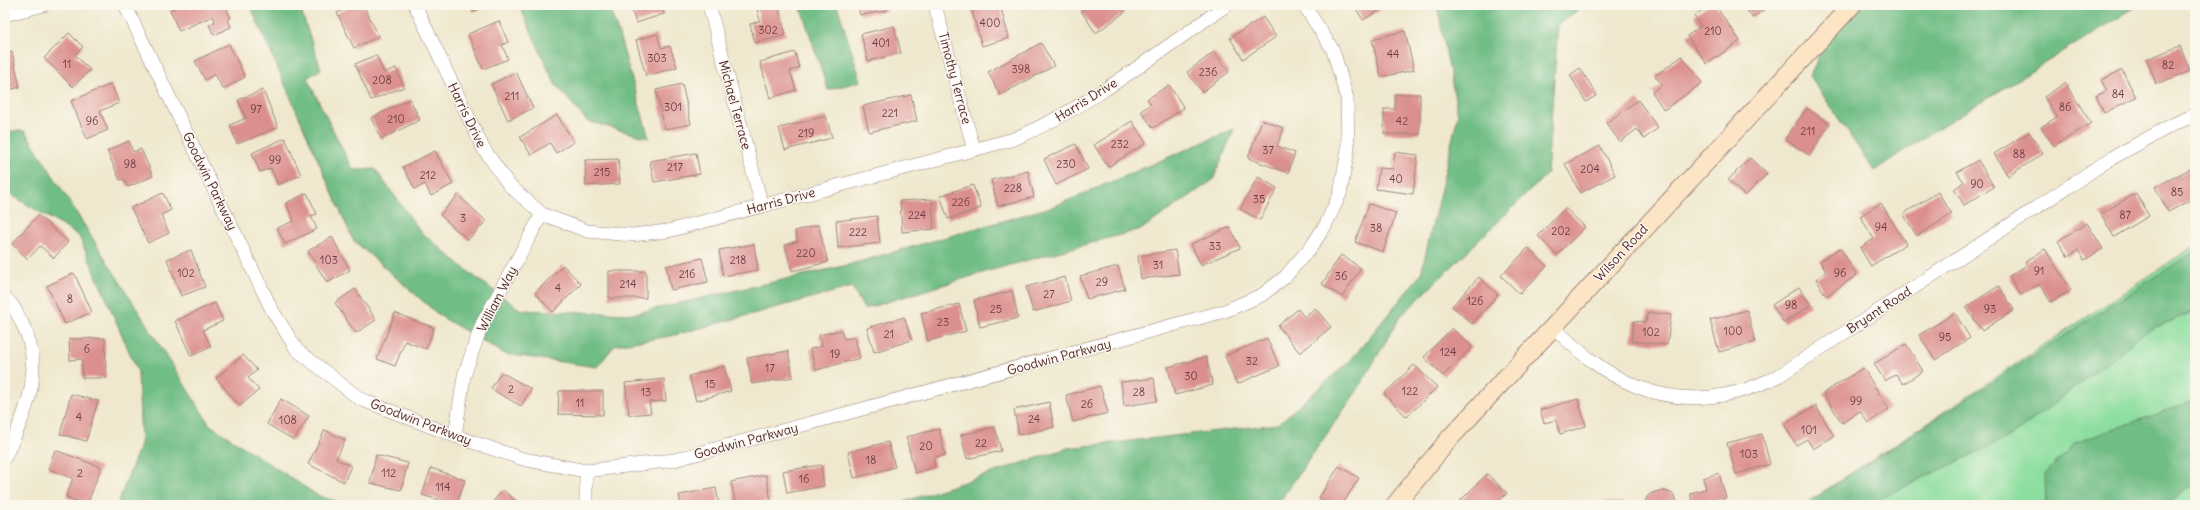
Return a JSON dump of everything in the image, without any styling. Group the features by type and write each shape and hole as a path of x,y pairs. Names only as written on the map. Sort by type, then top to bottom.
{"street":[{"path":"5,15 44,5"},
{"name":"Goodwin Parkway","path":"125,5 272,310 297,350 360,399 455,436 522,459 586,471 674,460 1225,311 1262,295 1285,277 1311,247 1325,226 1340,194 1348,149 1347,98 1333,50 1304,5"},
{"name":"Harris Drive","path":"415,5 483,148 509,186 542,214 587,231 632,234 668,231 1014,139 1042,127 1087,101 1227,5"},
{"name":"Michael Terrace","path":"709,5 762,206"},
{"name":"Timothy Terrace","path":"935,5 974,150"},
{"name":"Wilson Road","path":"1396,505 1450,438 1852,5"},
{"name":"Bryant Road","path":"1553,327 1592,362 1634,386 1653,393 1689,398 1738,393 1760,385 1780,375 2112,158 2172,125 2195,115"},
{"name":"William Way","path":"455,436 464,376 482,324 542,214"},
{"path":"5,298 11,302 25,330 33,356 33,384 25,413 5,456"},
{"path":"586,471 586,505"}],"green space":[{"path":"250,5 299,5 321,69 307,78 353,170 375,169 421,232 475,277 521,310 632,314 848,265 1055,206 1234,129 1213,180 1142,229 992,270 864,309 852,287 671,336 615,345 597,367 505,354 440,316 353,240"},
{"path":"519,5 608,5 619,35 649,138 587,121 555,84"},
{"path":"800,5 837,5 861,81 828,90"},
{"path":"1437,5 1584,5 1558,25 1547,174 1400,317 1357,391 1277,505 894,505 1068,448 1278,424 1350,361 1421,274 1458,115"},
{"path":"1841,5 2139,5 1915,143 1874,171 1810,76"},
{"path":"5,131 25,131 210,425 317,495 347,505 117,505 141,443 138,372 79,236 5,191"},
{"path":"2195,246 2195,505 1803,505 2176,258"},
{"path":"2195,251 2195,311 2150,329 2013,435 1866,505 1803,505"},
{"path":"2195,400 2195,484 2164,505 2046,505 2045,474 2075,443"}],"building":[{"path":"181,5 225,5 231,18 228,20 231,27 214,35 209,25 215,22 213,16 179,31 170,10"},
{"path":"353,5 363,5 379,36 354,48 337,13"},
{"path":"470,5 489,5 473,12"},
{"path":"630,5 661,5 664,14 636,23"},
{"path":"756,5 778,5 786,35 755,43 750,24 760,21"},
{"path":"858,5 887,5 887,11 860,15"},
{"path":"980,5 1000,5 1009,38 982,46 971,8"},
{"path":"1089,5 1120,5 1125,12 1096,33 1081,11"},
{"path":"1354,5 1389,5 1363,20"},
{"path":"1709,5 1715,5 1740,41 1707,64 1687,36 1701,26 1694,16"},
{"path":"1744,5 1771,5 1752,18"},
{"path":"1263,17 1276,37 1243,59 1230,38"},
{"path":"499,21 508,42 502,45 508,59 483,69 468,34"},
{"path":"894,26 901,53 868,61 861,34"},
{"path":"1405,31 1414,70 1381,77 1372,39"},
{"path":"69,33 83,47 75,55 90,70 73,87 44,58"},
{"path":"657,34 661,48 670,46 677,67 646,76 636,40"},
{"path":"1041,43 1054,66 1000,95 988,72"},
{"path":"229,44 245,77 223,89 215,74 205,80 195,61"},
{"path":"2180,46 2190,71 2156,84 2147,59"},
{"path":"12,52 20,87 5,91 5,54"},
{"path":"795,52 799,68 790,71 796,90 770,98 760,62"},
{"path":"1214,52 1229,72 1202,92 1187,72"},
{"path":"376,55 384,73 396,68 404,87 371,100 355,64"},
{"path":"1682,56 1702,83 1664,110 1652,92 1662,85 1655,76"},
{"path":"1580,68 1597,95 1586,102 1570,75"},
{"path":"2122,70 2136,97 2104,113 2096,96 2107,91 2101,80"},
{"path":"516,72 533,108 508,120 491,84"},
{"path":"2065,83 2091,123 2054,146 2041,127 2057,117 2044,97"},
{"path":"111,84 119,103 100,111 108,130 87,139 71,101"},
{"path":"682,84 691,124 665,129 656,90"},
{"path":"1169,85 1184,108 1153,128 1141,111 1151,104 1147,99"},
{"path":"263,90 278,127 237,144 230,125 246,118 238,100"},
{"path":"1395,94 1420,94 1420,134 1384,134 1384,109 1395,109"},
{"path":"911,95 917,121 869,132 863,106"},
{"path":"410,99 420,120 381,139 371,118"},
{"path":"1638,100 1658,128 1644,139 1637,129 1620,142 1606,123"},
{"path":"1807,108 1830,124 1809,155 1785,139"},
{"path":"557,115 574,142 556,153 550,143 531,155 520,137"},
{"path":"826,116 832,138 785,150 779,128"},
{"path":"1262,120 1284,128 1277,146 1295,153 1288,173 1248,158"},
{"path":"1132,121 1146,143 1108,167 1094,145"},
{"path":"2029,132 2043,154 2008,176 1994,154"},
{"path":"285,138 301,175 278,185 271,168 260,172 252,153"},
{"path":"129,141 133,152 141,149 153,176 128,187 124,179 120,180 107,151"},
{"path":"1076,144 1088,169 1056,185 1044,159"},
{"path":"1600,146 1615,175 1580,193 1565,164"},
{"path":"435,151 453,184 431,196 425,184 415,189 403,167"},
{"path":"1395,152 1418,155 1413,194 1376,189 1379,168 1393,169"},
{"path":"696,153 700,174 654,182 650,161"},
{"path":"1750,158 1767,174 1745,196 1728,180"},
{"path":"618,159 620,184 586,186 585,160"},
{"path":"1978,160 1994,187 1964,205 1954,189 1964,182 1957,172"},
{"path":"2190,169 2195,180 2195,198 2168,212 2155,187"},
{"path":"1028,171 1034,197 998,206 991,180"},
{"path":"1258,177 1277,188 1260,220 1240,209"},
{"path":"973,185 981,208 948,219 940,196"},
{"path":"1938,192 1952,214 1917,236 1903,214"},
{"path":"163,193 171,210 161,215 169,233 148,243 131,208"},
{"path":"307,193 317,214 311,216 317,229 285,244 277,228 294,221 286,203"},
{"path":"2136,193 2149,216 2114,237 2101,214"},
{"path":"458,195 486,221 468,240 440,215"},
{"path":"932,199 934,229 902,232 900,201"},
{"path":"1881,203 1906,244 1871,266 1860,248 1874,239 1860,216"},
{"path":"1369,204 1396,213 1383,252 1355,242"},
{"path":"1565,208 1585,227 1557,255 1538,236"},
{"path":"38,215 68,242 54,258 40,246 28,259 12,244"},
{"path":"877,216 880,243 838,248 836,221"},
{"path":"2087,223 2103,249 2084,260 2078,250 2068,257 2058,241"},
{"path":"818,225 828,262 792,271 785,245 798,241 795,231"},
{"path":"1230,227 1240,248 1201,265 1191,244"},
{"path":"332,237 350,270 327,283 308,251"},
{"path":"754,244 758,270 723,276 719,250"},
{"path":"1528,248 1547,266 1520,294 1501,276"},
{"path":"1840,248 1857,275 1826,296 1816,279 1826,272 1820,261"},
{"path":"2045,249 2071,290 2051,302 2039,284 2021,295 2009,276 2027,265 2025,262"},
{"path":"191,250 205,287 181,296 167,259"},
{"path":"1175,250 1179,274 1141,279 1138,256"},
{"path":"1341,255 1361,268 1342,297 1322,284"},
{"path":"702,258 708,282 671,290 666,266"},
{"path":"563,265 581,284 553,312 535,293"},
{"path":"1118,266 1125,289 1087,299 1080,276"},
{"path":"609,271 646,271 646,298 609,298"},
{"path":"74,273 92,312 65,324 47,286"},
{"path":"1065,277 1071,301 1033,312 1026,287"},
{"path":"1479,277 1498,295 1472,324 1452,306"},
{"path":"1999,286 2014,310 1982,331 1966,307"},
{"path":"1799,287 1811,305 1784,323 1772,305"},
{"path":"355,289 376,320 356,333 335,303"},
{"path":"1012,291 1018,318 980,327 974,300"},
{"path":"215,303 223,321 203,330 211,347 191,356 175,321"},
{"path":"959,304 966,331 928,341 921,313"},
{"path":"1315,308 1331,327 1300,353 1278,326 1298,309 1304,317"},
{"path":"1747,310 1755,342 1719,352 1710,320"},
{"path":"1648,312 1671,315 1667,345 1631,341 1634,321 1646,322"},
{"path":"395,313 434,328 426,349 405,341 395,366 377,359"},
{"path":"1955,313 1970,338 1935,360 1919,335"},
{"path":"904,317 912,340 874,352 867,328"},
{"path":"1452,328 1472,347 1443,376 1424,357"},
{"path":"841,330 844,339 855,337 860,358 816,370 810,349 822,346 819,335"},
{"path":"105,338 106,378 82,378 82,359 70,360 69,339"},
{"path":"1267,338 1279,366 1237,384 1225,356"},
{"path":"1906,344 1923,371 1903,384 1896,374 1885,381 1874,364"},
{"path":"788,351 793,377 752,384 747,358"},
{"path":"243,355 257,370 248,378 259,390 240,406 216,378"},
{"path":"1206,357 1213,385 1175,395 1168,367"},
{"path":"1414,365 1437,387 1407,417 1384,394"},
{"path":"724,366 731,391 696,401 689,376"},
{"path":"1863,368 1889,409 1868,423 1860,411 1842,423 1823,393"},
{"path":"501,372 531,389 521,406 491,389"},
{"path":"1154,378 1157,401 1124,406 1121,382"},
{"path":"664,379 666,401 649,402 651,413 629,415 625,383"},
{"path":"1100,386 1108,413 1073,422 1066,395"},
{"path":"559,391 603,391 603,415 558,414"},
{"path":"71,394 98,401 86,441 60,434"},
{"path":"281,399 309,416 294,440 267,424"},
{"path":"1578,399 1586,426 1560,434 1556,420 1544,423 1540,410"},
{"path":"1049,402 1054,427 1019,435 1014,410"},
{"path":"1816,406 1834,436 1813,449 1807,439 1796,445 1784,424"},
{"path":"995,427 1001,451 967,459 961,435"},
{"path":"939,429 945,455 933,458 935,467 915,473 906,437"},
{"path":"325,430 345,440 336,459 351,466 344,482 308,464"},
{"path":"1762,434 1770,464 1736,474 1727,443"},
{"path":"888,442 895,467 854,478 848,452"},
{"path":"55,450 101,467 87,505 66,497 73,478 48,469"},
{"path":"376,455 408,463 401,490 370,483"},
{"path":"821,465 824,486 787,493 783,471"},
{"path":"1339,466 1359,478 1342,505 1330,505 1319,498"},
{"path":"431,468 465,480 456,505 422,495"},
{"path":"1719,473 1726,498 1715,501 1716,505 1693,505 1690,493 1706,489 1703,478"},
{"path":"1487,474 1507,493 1495,505 1463,505 1459,502"},
{"path":"766,475 771,501 751,505 736,505 731,482"},
{"path":"716,488 719,505 681,505 679,495"},
{"path":"503,490 517,502 515,505 490,505"},
{"path":"1663,490 1673,494 1679,505 1644,505 1647,497 1652,493"},
{"path":"1604,502 1627,503 1627,505 1604,505"}]}
